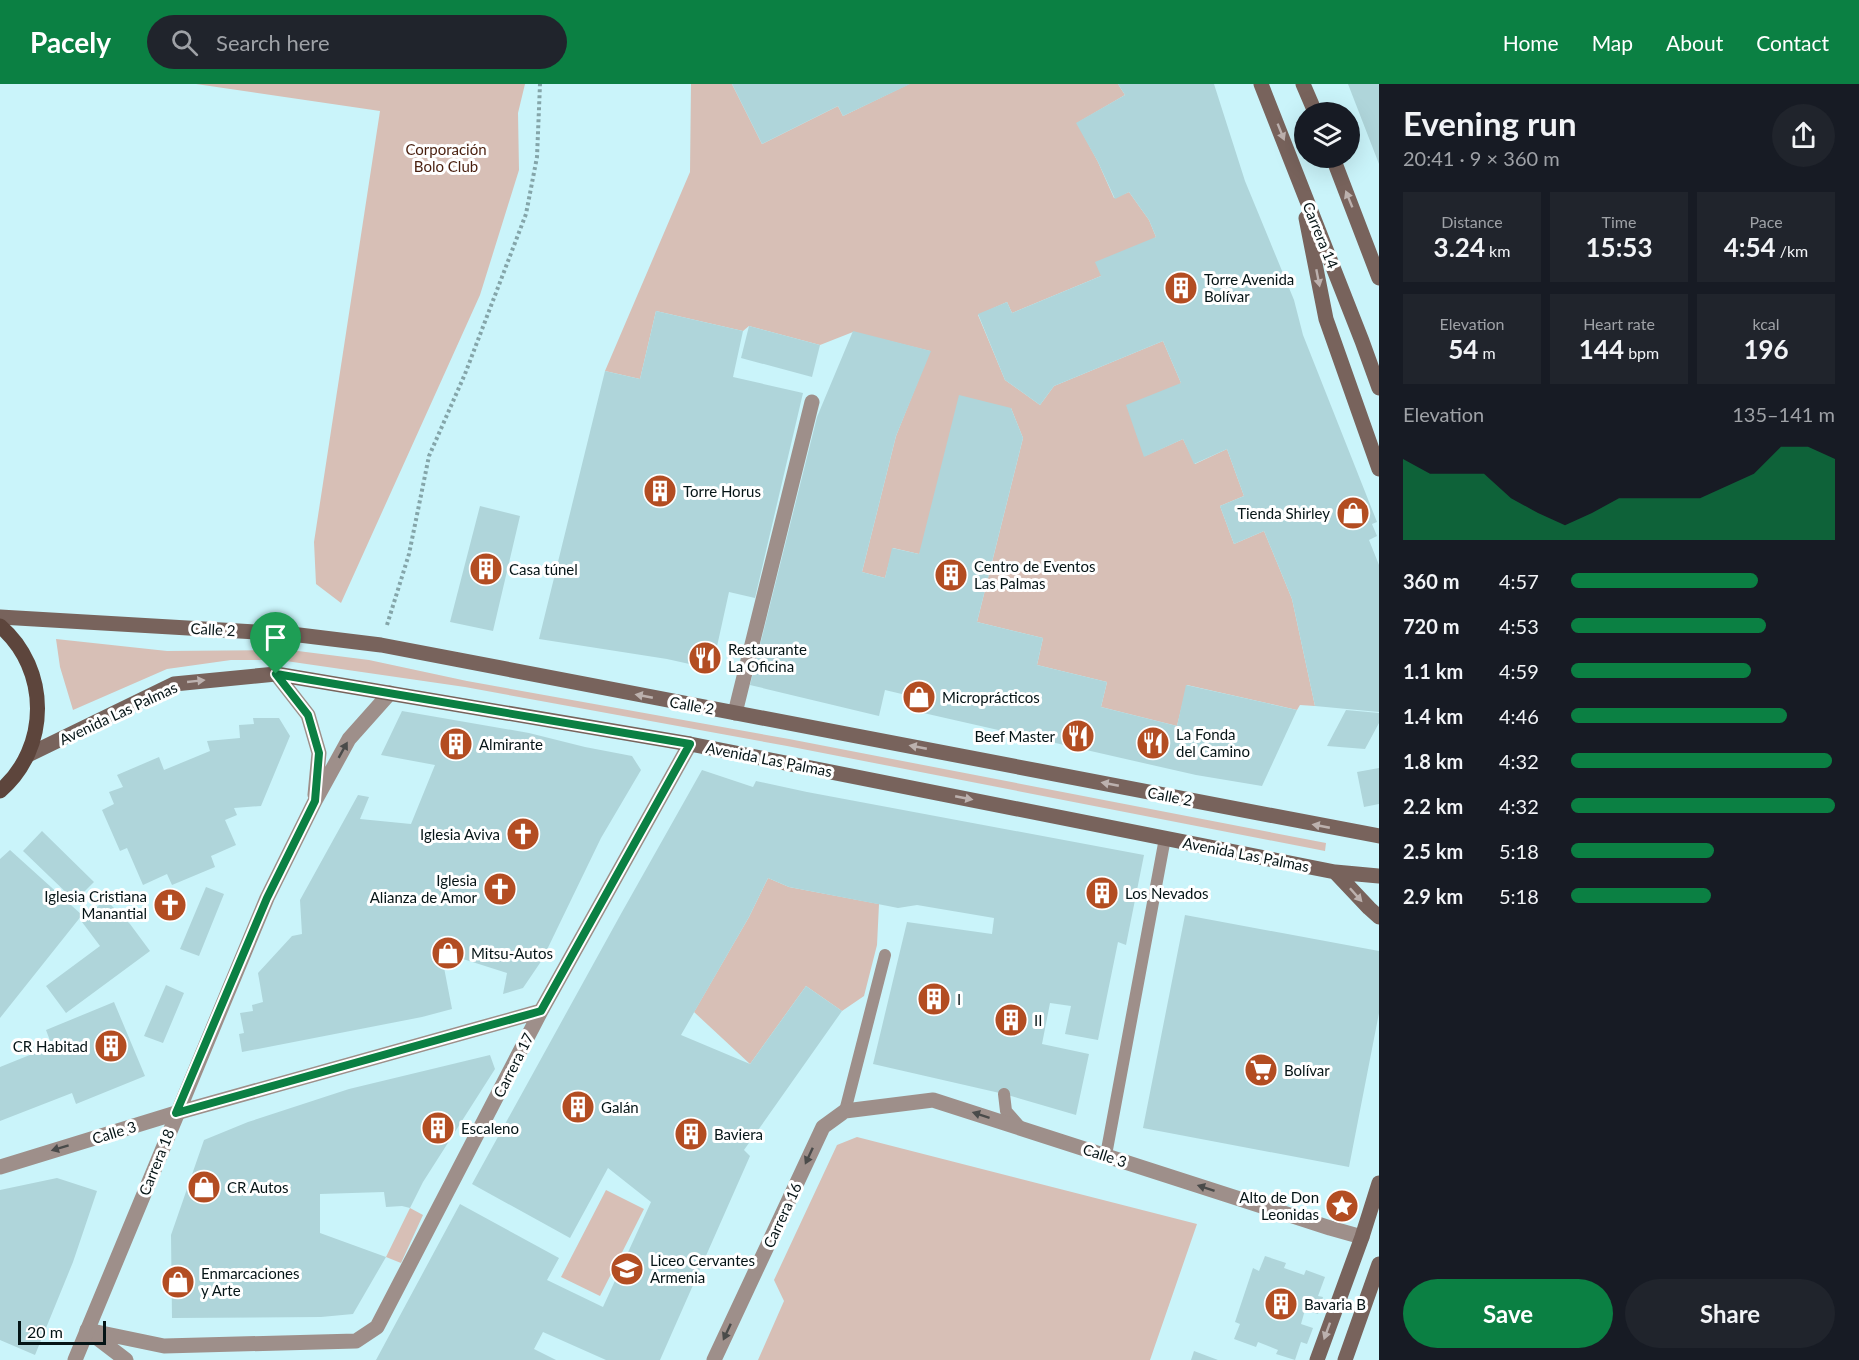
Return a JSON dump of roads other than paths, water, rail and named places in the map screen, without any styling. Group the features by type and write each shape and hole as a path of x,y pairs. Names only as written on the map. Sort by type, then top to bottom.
{"main road":[{"name":"Carrera 14","path":"1261,84 1379,388"},
{"path":"1303,84 1311,102"},
{"path":"1337,168 1379,278"},
{"path":"1299,180 1326,319 1379,469"},
{"path":"1366,241 1379,254"},
{"name":"Calle 2","path":"0,617 291,634 381,645 1379,836"},
{"path":"0,626 12,637 29,663 38,694 38,725 28,755 11,781 0,791"},
{"name":"Avenida Las Palmas","path":"28,755 174,684 276,674 690,744 1335,872 1379,876"},
{"path":"1335,872 1379,917"},
{"path":"1317,1360 1362,1237 1379,1183"},
{"path":"1345,1360 1379,1264"}],"street":[{"path":"735,713 812,402"},
{"name":"Carrera 18","path":"276,674 308,715 319,753 315,801"},
{"name":"Carrera 18","path":"75,1360 267,898 349,739 390,693"},
{"name":"Carrera 17","path":"200,1346 356,1341 377,1328 541,1011 690,744"},
{"name":"Calle 3","path":"0,1167 176,1113 541,1011"},
{"name":"Calle 3","path":"844,1111 933,1100 1362,1237"},
{"name":"Carrera 16","path":"714,1360 823,1127 844,1111"},
{"path":"87,1330 164,1346 200,1346"},
{"path":"87,1330 126,1360"},
{"path":"165,1360 179,1352 200,1346"}],"lane":[{"path":"1106,1155 1165,838"},
{"path":"844,1111 885,955"},
{"path":"1004,1094 1006,1111 1021,1128"}],"place":[{"name":"Torre Avenida Bolívar","path":"1181,288"},
{"name":"Torre Horus","path":"660,491"},
{"name":"Tienda Shirley","path":"1353,513"},
{"name":"Casa túnel","path":"486,569"},
{"name":"Centro de Eventos Las Palmas","path":"951,575"},
{"name":"Restaurante La Oficina","path":"705,658"},
{"name":"Microprácticos","path":"919,697"},
{"name":"Beef Master","path":"1078,736"},
{"name":"La Fonda del Camino","path":"1153,743"},
{"name":"Almirante","path":"456,744"},
{"name":"Iglesia Aviva","path":"523,834"},
{"name":"Iglesia Alianza de Amor","path":"500,889"},
{"name":"Los Nevados","path":"1102,893"},
{"name":"Iglesia Cristiana Manantial","path":"170,905"},
{"name":"Mitsu-Autos","path":"448,953"},
{"name":"I","path":"934,999"},
{"name":"II","path":"1011,1020"},
{"name":"CR Habitad","path":"111,1046"},
{"name":"Bolívar","path":"1261,1070"},
{"name":"Galán","path":"578,1107"},
{"name":"Escaleno","path":"438,1128"},
{"name":"Baviera","path":"691,1134"},
{"name":"CR Autos","path":"204,1187"},
{"name":"Alto de Don Leonidas","path":"1342,1206"},
{"name":"Liceo Cervantes Armenia","path":"627,1269"},
{"name":"Enmarcaciones y Arte","path":"178,1282"},
{"name":"Bavaria B","path":"1281,1304"}],"park label":[{"name":"Corporación Bolo Club","path":"446,158"}]}
